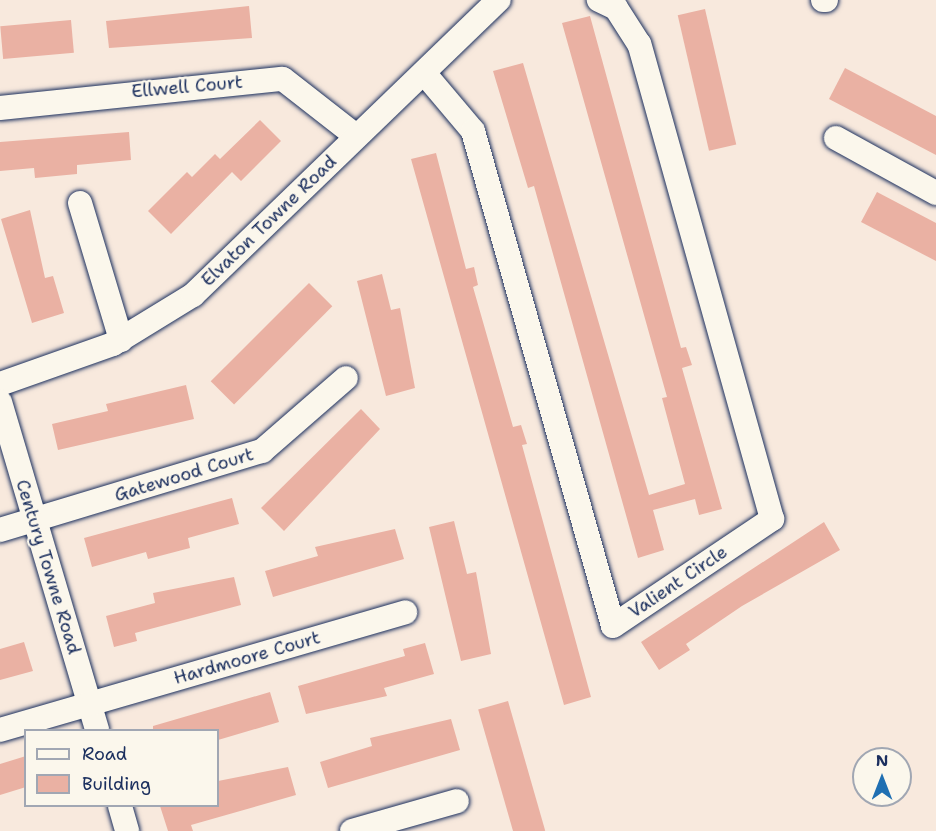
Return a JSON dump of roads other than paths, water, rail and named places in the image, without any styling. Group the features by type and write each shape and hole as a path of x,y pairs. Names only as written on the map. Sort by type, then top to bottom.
{"street":[{"name":"Elvaton Towne Road","path":"0,384 121,340 193,295 500,0"},
{"name":"Valient Circle","path":"424,74 472,131 613,626 772,519 639,44 616,8 599,0"},
{"name":"Ellwell Court","path":"0,108 283,80 356,136"},
{"path":"836,138 936,193"},
{"path":"80,202 121,340"},
{"name":"Gatewood Court","path":"0,530 262,451 346,378"},
{"name":"Century Towne Road","path":"0,402 33,521 97,729"},
{"name":"Hardmoore Court","path":"0,730 405,612"},
{"path":"352,831 457,801"},
{"path":"120,807 128,831"}]}
